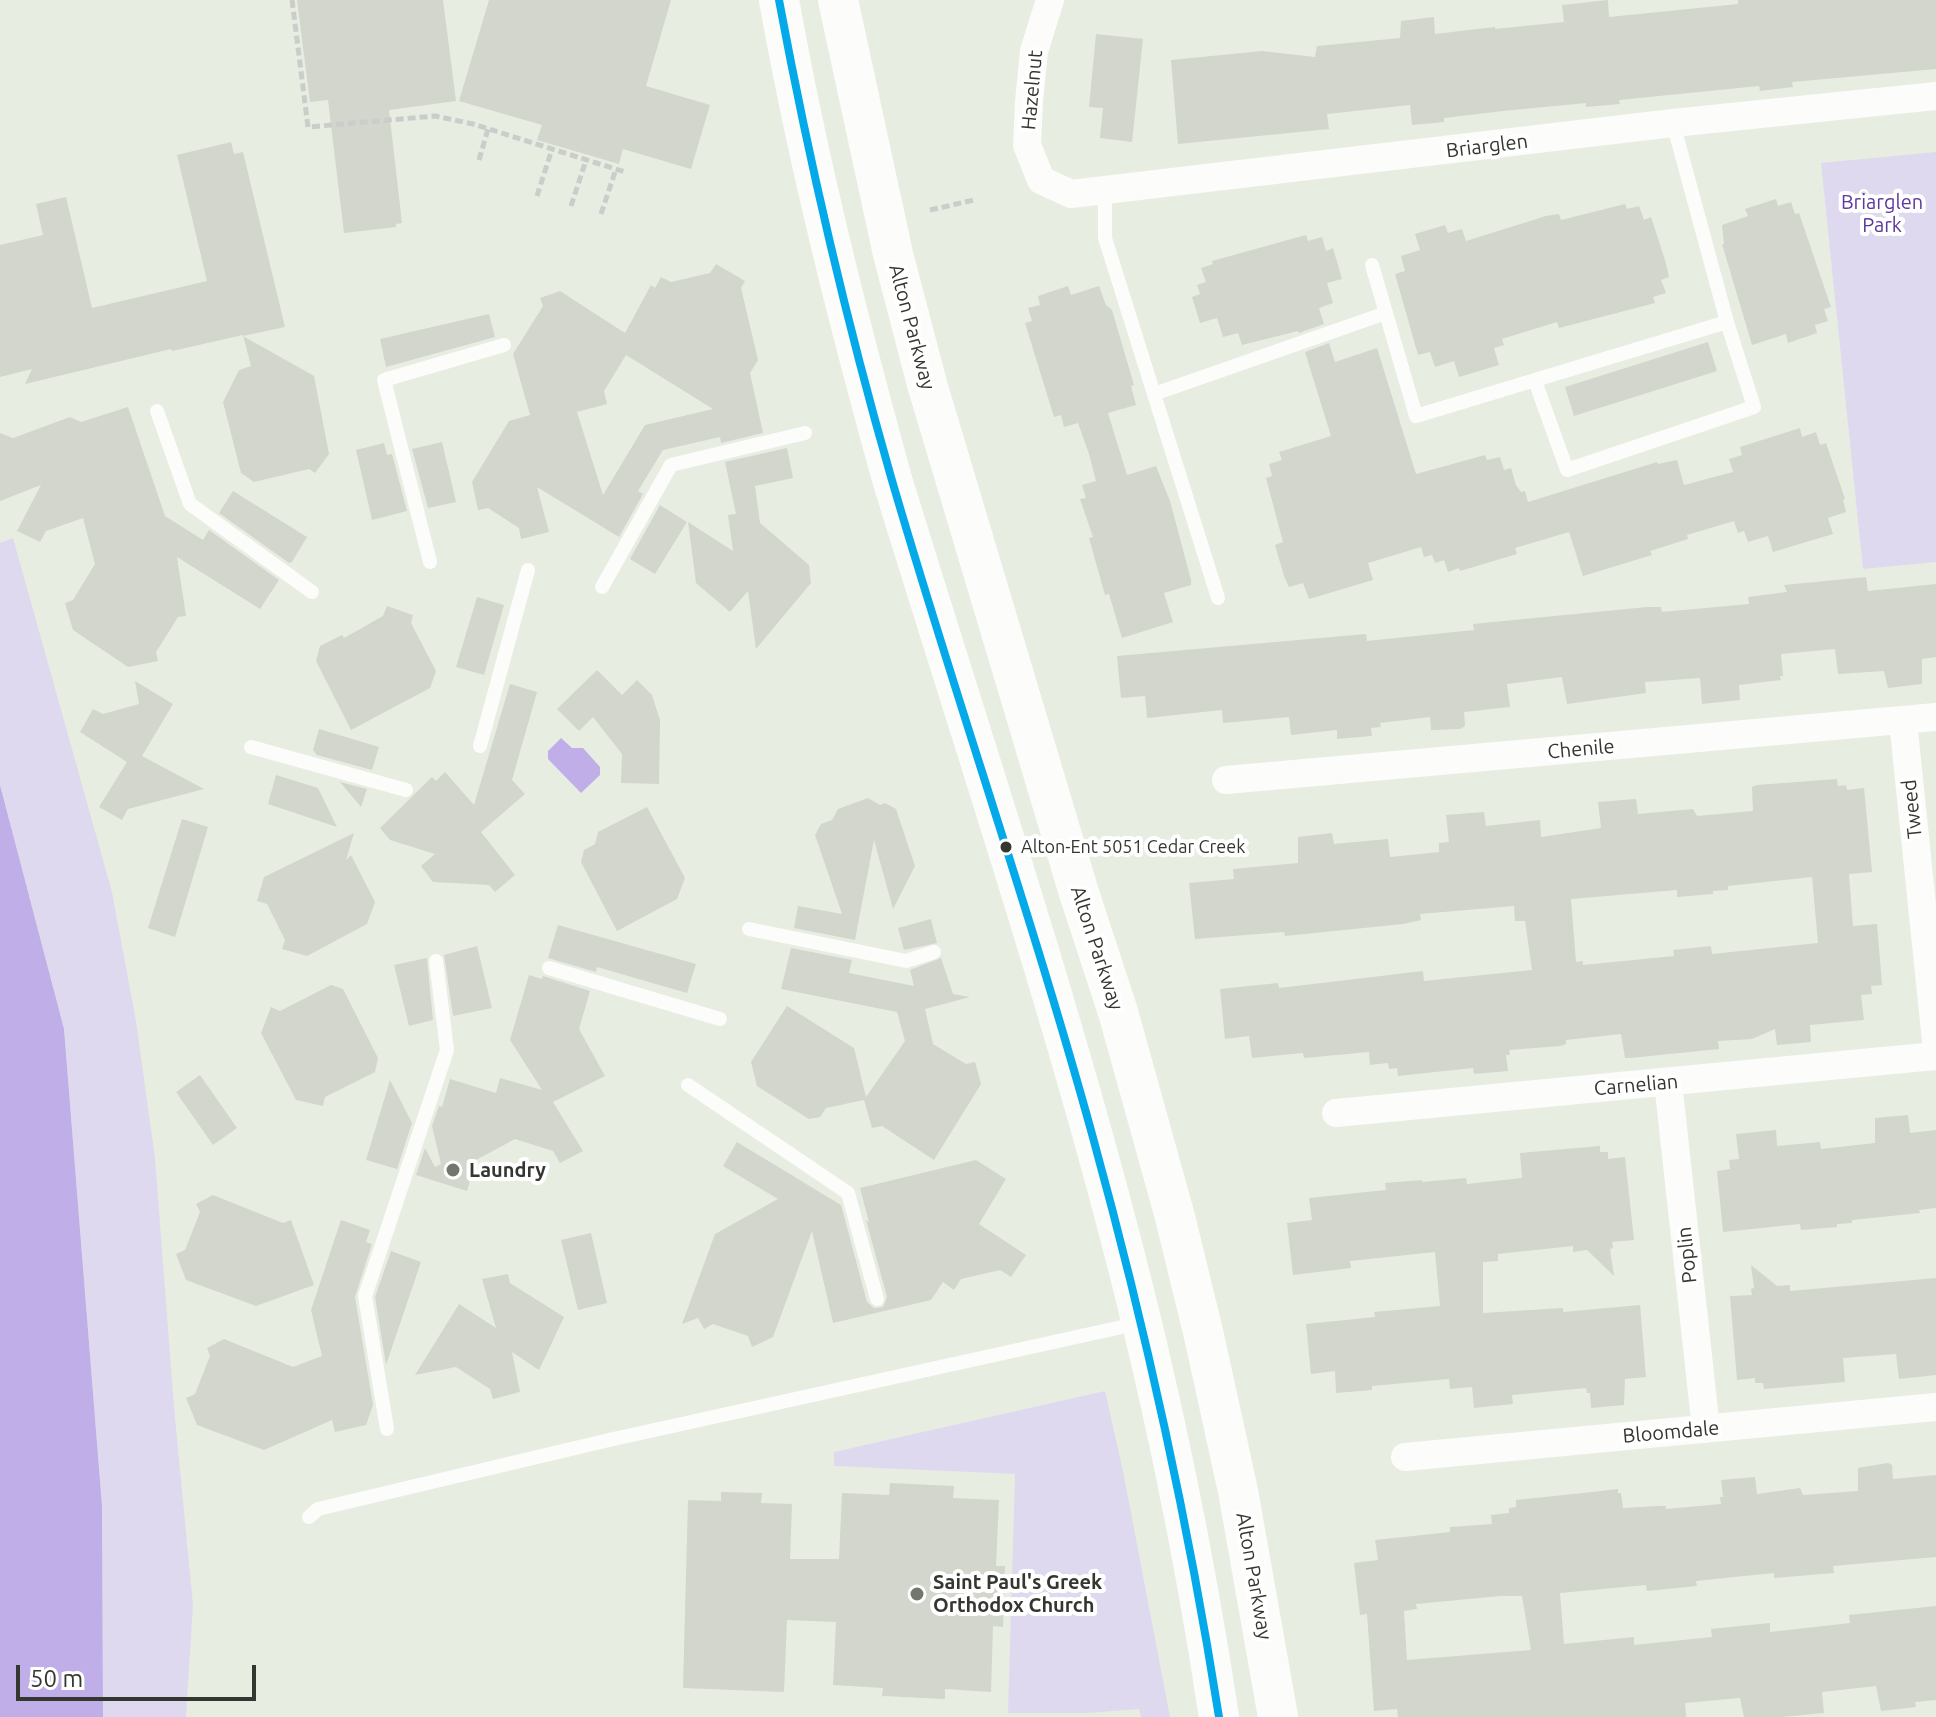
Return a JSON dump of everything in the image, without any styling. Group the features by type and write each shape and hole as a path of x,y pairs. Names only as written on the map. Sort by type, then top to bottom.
{"main road":[{"path":"779,0 801,122 871,401 1075,1072 1141,1322 1187,1528 1219,1717"},
{"name":"Alton Parkway","path":"838,0 893,254 927,384 1079,893 1118,1012 1175,1217 1238,1491 1278,1717"}],"street":[{"name":"Hazelnut","path":"1041,180 1027,145 1034,51 1050,0"},
{"name":"Briarglen","path":"1041,180 1071,194 1105,192 1673,123 1936,96"},
{"name":"Chenile","path":"1226,780 1936,717"},
{"name":"Tweed","path":"1903,721 1936,1041"},
{"name":"Carnelian","path":"1336,1113 1936,1056"},
{"name":"Poplin","path":"1668,1082 1706,1429"},
{"name":"Bloomdale","path":"1405,1457 1936,1407"}],"lane":[{"path":"1535,381 1567,470 1754,407 1727,322 1673,123"},
{"path":"1105,192 1105,238 1218,598"},
{"path":"1372,265 1416,416 1727,322"},
{"path":"1154,394 1386,313"},
{"path":"430,562 384,380 504,345"},
{"path":"157,411 190,504 312,592"},
{"path":"602,587 671,465 805,433"},
{"path":"480,746 528,570"},
{"path":"251,747 406,790"},
{"path":"749,929 906,961 934,952"},
{"path":"387,1429 365,1296 447,1050 436,961"},
{"path":"549,968 720,1019"},
{"path":"688,1085 848,1193 877,1299"},
{"path":"309,1517 318,1509 595,1443 1141,1322"}],"path":[{"path":"292,0 308,127 435,116 488,129 625,172"},
{"path":"479,160 488,129"},
{"path":"537,196 552,149"},
{"path":"571,206 586,160"},
{"path":"601,214 616,169"},
{"path":"930,210 974,200"}],"green space":[{"name":"Briarglen Park","path":"1936,152 1936,562 1863,569 1821,163"},
{"path":"13,538 112,892 136,1021 155,1158 193,1605 186,1717 103,1717 102,1506 64,1029 0,785 0,543"},
{"path":"1105,1391 1170,1717 1141,1717 1139,1709 1088,1713 1008,1713 1015,1474 834,1466 834,1452"}],"shaded area":[{"path":"561,738 572,748 583,748 600,767 600,775 581,793 548,759 548,751"},
{"path":"0,785 64,1029 102,1506 103,1717 0,1717"}],"building":[{"path":"297,0 443,0 456,101 389,110 402,223 396,224 396,227 344,233 328,100 310,102"},
{"path":"489,0 671,0 646,86 710,105 691,169 623,149 619,164 537,140 542,125 459,101"},
{"path":"1608,0 1609,17 1738,4 1738,0 1936,0 1936,69 1792,82 1793,87 1760,91 1759,86 1619,100 1620,104 1586,107 1586,103 1503,111 1412,125 1410,105 1327,114 1329,129 1178,144 1171,60 1262,51 1315,57 1317,46 1400,38 1401,21 1434,17 1435,34 1564,22 1562,5"},
{"path":"1096,34 1143,39 1132,142 1100,138 1103,108 1089,107"},
{"path":"231,142 234,154 243,152 285,327 171,349 25,384 32,369 0,377 0,245 43,235 36,204 66,197 92,308 207,281 177,155"},
{"path":"1776,199 1778,206 1791,202 1795,214 1799,213 1831,307 1824,309 1828,321 1815,325 1817,333 1788,343 1786,334 1752,345 1722,244 1722,225 1748,216 1745,209"},
{"path":"1625,204 1627,209 1639,206 1644,220 1651,217 1665,260 1669,277 1661,280 1666,293 1653,297 1655,303 1559,328 1557,322 1502,339 1504,345 1494,348 1499,365 1459,377 1454,361 1435,367 1430,352 1418,355 1395,274 1405,271 1401,256 1420,250 1415,234 1445,225 1448,233 1462,229 1466,241 1546,216 1559,214 1561,220"},
{"path":"1306,235 1308,241 1322,237 1326,251 1333,248 1342,279 1327,283 1333,303 1319,308 1324,324 1299,333 1242,345 1238,333 1223,337 1217,318 1200,323 1192,297 1200,294 1197,285 1206,282 1201,268 1213,264 1212,261"},
{"path":"716,264 745,281 741,288 758,360 750,373 763,433 721,443 720,437 663,450 638,491 643,494 619,537 537,487 549,532 521,539 519,528 488,508 478,510 472,482 509,421 530,415 513,354 543,306 540,298 560,291 625,333 651,285 655,288 661,277 671,282 710,273","holes":["626,355 713,409 645,425 603,495 577,412 607,404 604,391"]},
{"path":"1068,286 1071,295 1099,286 1106,305 1112,310 1134,385 1131,386 1136,405 1108,413 1127,475 1156,466 1170,501 1191,580 1191,585 1164,593 1173,622 1122,638 1109,594 1105,595 1089,538 1093,537 1080,499 1086,498 1082,485 1096,481 1089,454 1078,423 1064,427 1061,415 1054,417 1025,323 1032,321 1028,308 1040,305 1038,296"},
{"path":"489,314 495,337 386,367 380,339"},
{"path":"243,336 314,376 329,454 315,473 309,469 254,482 241,473 223,402 239,370 251,366"},
{"path":"1708,342 1717,371 1574,416 1565,387"},
{"path":"1329,343 1335,362 1377,348 1416,474 1485,455 1487,460 1500,457 1504,470 1511,468 1516,485 1521,492 1525,491 1528,502 1657,462 1677,460 1684,485 1733,472 1729,459 1742,455 1740,447 1800,428 1802,437 1816,432 1820,445 1826,443 1845,499 1846,512 1828,518 1833,534 1773,552 1768,536 1748,542 1744,531 1738,533 1734,521 1687,535 1688,539 1650,551 1652,555 1583,576 1569,532 1515,548 1517,554 1460,571 1459,568 1448,572 1444,560 1435,563 1432,555 1424,557 1421,547 1368,563 1373,580 1309,599 1303,583 1289,587 1284,576 1275,545 1283,542 1266,478 1272,476 1269,464 1282,460 1279,452 1331,436 1305,352"},
{"path":"128,407 165,516 203,540 209,530 279,580 260,609 177,557 186,616 178,617 156,652 158,661 128,667 73,630 65,603 73,600 95,564 83,518 46,531 40,542 17,531 41,485 0,501 0,433 13,438 70,417 81,422"},
{"path":"442,442 456,502 428,508 412,449"},
{"path":"384,443 387,455 392,454 407,511 372,520 356,450"},
{"path":"787,448 793,478 755,486 760,523 809,565 811,583 756,649 748,591 730,612 696,583 688,522 733,551 728,515 736,514 725,462"},
{"path":"233,491 307,537 292,562 289,563 219,513"},
{"path":"660,505 687,522 655,574 630,559"},
{"path":"1866,577 1868,591 1936,584 1936,657 1922,659 1922,684 1888,688 1884,671 1838,674 1835,649 1781,654 1781,680 1739,685 1740,700 1702,704 1700,678 1645,682 1646,693 1567,704 1562,677 1507,684 1510,707 1464,712 1465,726 1460,729 1431,730 1430,717 1380,723 1381,727 1371,728 1372,736 1337,739 1337,730 1291,735 1289,717 1223,723 1222,710 1147,718 1145,696 1121,698 1117,656 1366,634 1367,641 1474,630 1473,624 1647,607 1661,607 1662,612 1749,604 1748,597 1787,592 1784,585"},
{"path":"477,597 504,605 484,675 456,667"},
{"path":"387,606 413,615 411,623 436,671 430,688 351,730 316,661 320,646 342,635 344,638 383,616"},
{"path":"597,670 622,695 637,680 652,695 660,720 659,784 621,783 622,754 593,717 579,731 557,709"},
{"path":"135,681 173,704 142,756 204,789 128,809 122,820 99,807 127,762 80,732 93,709 103,714 139,704"},
{"path":"510,684 537,692 512,780 525,794 481,832 515,875 495,892 489,885 433,882 421,866 435,854 390,840 380,828 432,777 436,781 445,772 474,805"},
{"path":"319,729 379,747 372,770 317,755 313,750"},
{"path":"276,775 318,788 337,827 268,804"},
{"path":"1837,779 1838,786 1846,785 1847,790 1864,788 1872,872 1849,874 1853,926 1877,924 1882,985 1871,986 1872,994 1861,995 1864,1020 1810,1025 1811,1042 1777,1045 1775,1029 1752,1039 1718,1041 1719,1049 1630,1058 1625,1058 1621,1034 1566,1040 1566,1044 1560,1046 1509,1050 1510,1055 1506,1055 1508,1071 1474,1074 1473,1068 1398,1076 1397,1068 1389,1069 1388,1063 1370,1065 1369,1052 1304,1058 1303,1053 1252,1058 1249,1036 1225,1039 1220,989 1278,983 1279,988 1423,971 1424,981 1532,970 1525,921 1515,921 1514,906 1420,914 1421,920 1403,924 1285,936 1284,932 1195,939 1189,883 1234,879 1233,869 1298,863 1298,837 1332,833 1334,844 1388,839 1390,857 1439,852 1439,843 1449,842 1446,815 1484,812 1486,826 1540,820 1541,837 1601,828 1598,802 1636,799 1638,814 1693,809 1697,816 1753,811 1752,787","holes":["1812,877 1818,943 1712,954 1711,946 1673,950 1674,956 1583,965 1583,961 1576,962 1571,899 1677,890 1677,897 1713,894 1713,891 1728,890 1728,886"]},
{"path":"340,782 367,789 361,807"},
{"path":"868,798 896,809 915,866 893,909 874,840 855,940 794,928 798,906 842,914 815,835 821,824 832,820 838,809"},
{"path":"647,807 685,878 677,899 617,931 581,862 584,850 595,844 598,832"},
{"path":"182,819 208,827 175,937 148,928"},
{"path":"354,833 346,860 351,855 375,902 367,924 307,956 282,949 285,940 267,904 257,901 264,877"},
{"path":"931,919 937,943 904,950 898,928"},
{"path":"558,925 696,964 687,993 597,967 596,972 548,958"},
{"path":"477,946 492,1008 453,1016 444,955"},
{"path":"791,948 852,960 849,973 914,986 910,970 941,958 953,994 970,997 925,1009 933,1044 966,1064 975,1062 981,1084 934,1160 882,1126 872,1128 864,1100 826,1108 820,1117 809,1119 757,1086 751,1062 787,1006 854,1048 866,1097 905,1041 897,1012 781,989"},
{"path":"427,958 433,1020 409,1026 394,965"},
{"path":"529,975 542,979 543,976 590,991 579,1029 605,1076 553,1102 583,1151 560,1163 553,1151 515,1139 476,1160 467,1191 416,1175 425,1148 435,1167 441,1164 432,1126 439,1106 442,1107 450,1079 496,1093 500,1078 542,1090 510,1040"},
{"path":"331,985 343,989 378,1058 375,1072 325,1097 323,1106 296,1100 261,1033 271,1007 280,1011"},
{"path":"200,1075 237,1128 213,1145 176,1092"},
{"path":"390,1080 412,1123 397,1169 366,1160"},
{"path":"1908,1115 1910,1133 1936,1130 1936,1208 1919,1210 1920,1213 1852,1220 1852,1223 1837,1224 1837,1227 1801,1230 1800,1224 1723,1232 1717,1171 1730,1169 1729,1160 1739,1159 1736,1134 1776,1130 1777,1146 1820,1142 1821,1149 1875,1143 1875,1118"},
{"path":"737,1142 841,1205 867,1302 874,1308 883,1307 887,1297 860,1188 976,1160 1006,1179 979,1224 1026,1255 1011,1277 1000,1270 961,1279 954,1290 943,1282 931,1300 833,1323 812,1231 773,1337 752,1347 748,1336 713,1324 704,1329 698,1318 682,1324 715,1234 778,1199 723,1166"},
{"path":"1600,1146 1600,1152 1608,1152 1608,1159 1625,1157 1634,1240 1612,1242 1613,1248 1610,1249 1614,1276 1587,1250 1573,1252 1573,1246 1498,1254 1498,1261 1483,1262 1483,1313 1563,1308 1563,1312 1640,1305 1646,1377 1625,1379 1624,1405 1591,1408 1590,1393 1586,1388 1512,1395 1513,1404 1474,1408 1472,1387 1450,1389 1449,1379 1372,1386 1372,1390 1336,1393 1335,1371 1311,1374 1306,1324 1375,1317 1374,1312 1440,1306 1435,1252 1350,1261 1351,1268 1293,1275 1287,1223 1312,1220 1309,1198 1386,1190 1385,1183 1466,1178 1467,1184 1522,1178 1520,1153"},
{"path":"213,1195 283,1223 291,1220 314,1285 256,1306 186,1280 176,1254 185,1250 200,1212 196,1204"},
{"path":"341,1220 370,1230 366,1242 372,1244 355,1297 373,1405 366,1425 335,1432 332,1420 264,1450 197,1425 186,1398 195,1394 210,1356 207,1348 224,1339 293,1367 322,1356 311,1310"},
{"path":"591,1233 607,1303 578,1310 561,1240"},
{"path":"391,1251 421,1262 386,1365 375,1297"},
{"path":"1751,1265 1777,1286 1790,1285 1790,1291 1936,1278 1936,1375 1899,1379 1896,1354 1843,1358 1845,1382 1764,1389 1763,1383 1755,1383 1755,1378 1737,1380 1730,1296 1752,1295"},
{"path":"508,1274 510,1283 564,1317 539,1370 512,1352 520,1392 493,1399 490,1389 456,1367 415,1375 459,1304 496,1328 482,1279"},
{"path":"1888,1463 1892,1465 1893,1479 1936,1475 1936,1557 1833,1566 1834,1573 1774,1578 1774,1573 1696,1581 1697,1586 1647,1591 1646,1585 1560,1593 1564,1644 1634,1637 1634,1645 1712,1637 1711,1629 1770,1623 1770,1632 1850,1623 1849,1615 1936,1606 1936,1700 1915,1702 1916,1707 1881,1711 1876,1686 1822,1692 1824,1713 1782,1717 1744,1717 1740,1698 1685,1703 1686,1717 1398,1717 1397,1709 1374,1711 1367,1614 1360,1615 1354,1563 1378,1560 1375,1540 1450,1532 1450,1527 1492,1524 1491,1515 1509,1513 1509,1508 1516,1507 1516,1500 1618,1489 1623,1508 1666,1506 1666,1509 1721,1504 1721,1480 1755,1477 1757,1494 1800,1488 1803,1495 1858,1491 1858,1468","holes":["1522,1596 1531,1650 1407,1660 1404,1611 1417,1609 1416,1604"]},
{"path":"890,1483 954,1486 953,1498 999,1500 996,1566 1005,1566 1003,1627 993,1626 991,1692 945,1689 945,1699 882,1696 883,1688 833,1685 836,1622 787,1620 784,1692 683,1688 688,1500 721,1501 721,1492 762,1493 761,1503 792,1504 790,1559 839,1559 842,1493 889,1495"}],"transit line":[{"path":"779,0 829,240 874,418 1044,969 1111,1206 1179,1497 1219,1717"}],"place":[{"name":"Alton-Ent 5051 Cedar Creek","path":"1006,847"},
{"name":"Laundry","path":"453,1170"},
{"name":"Saint Paul's Greek Orthodox Church","path":"917,1594"}]}
